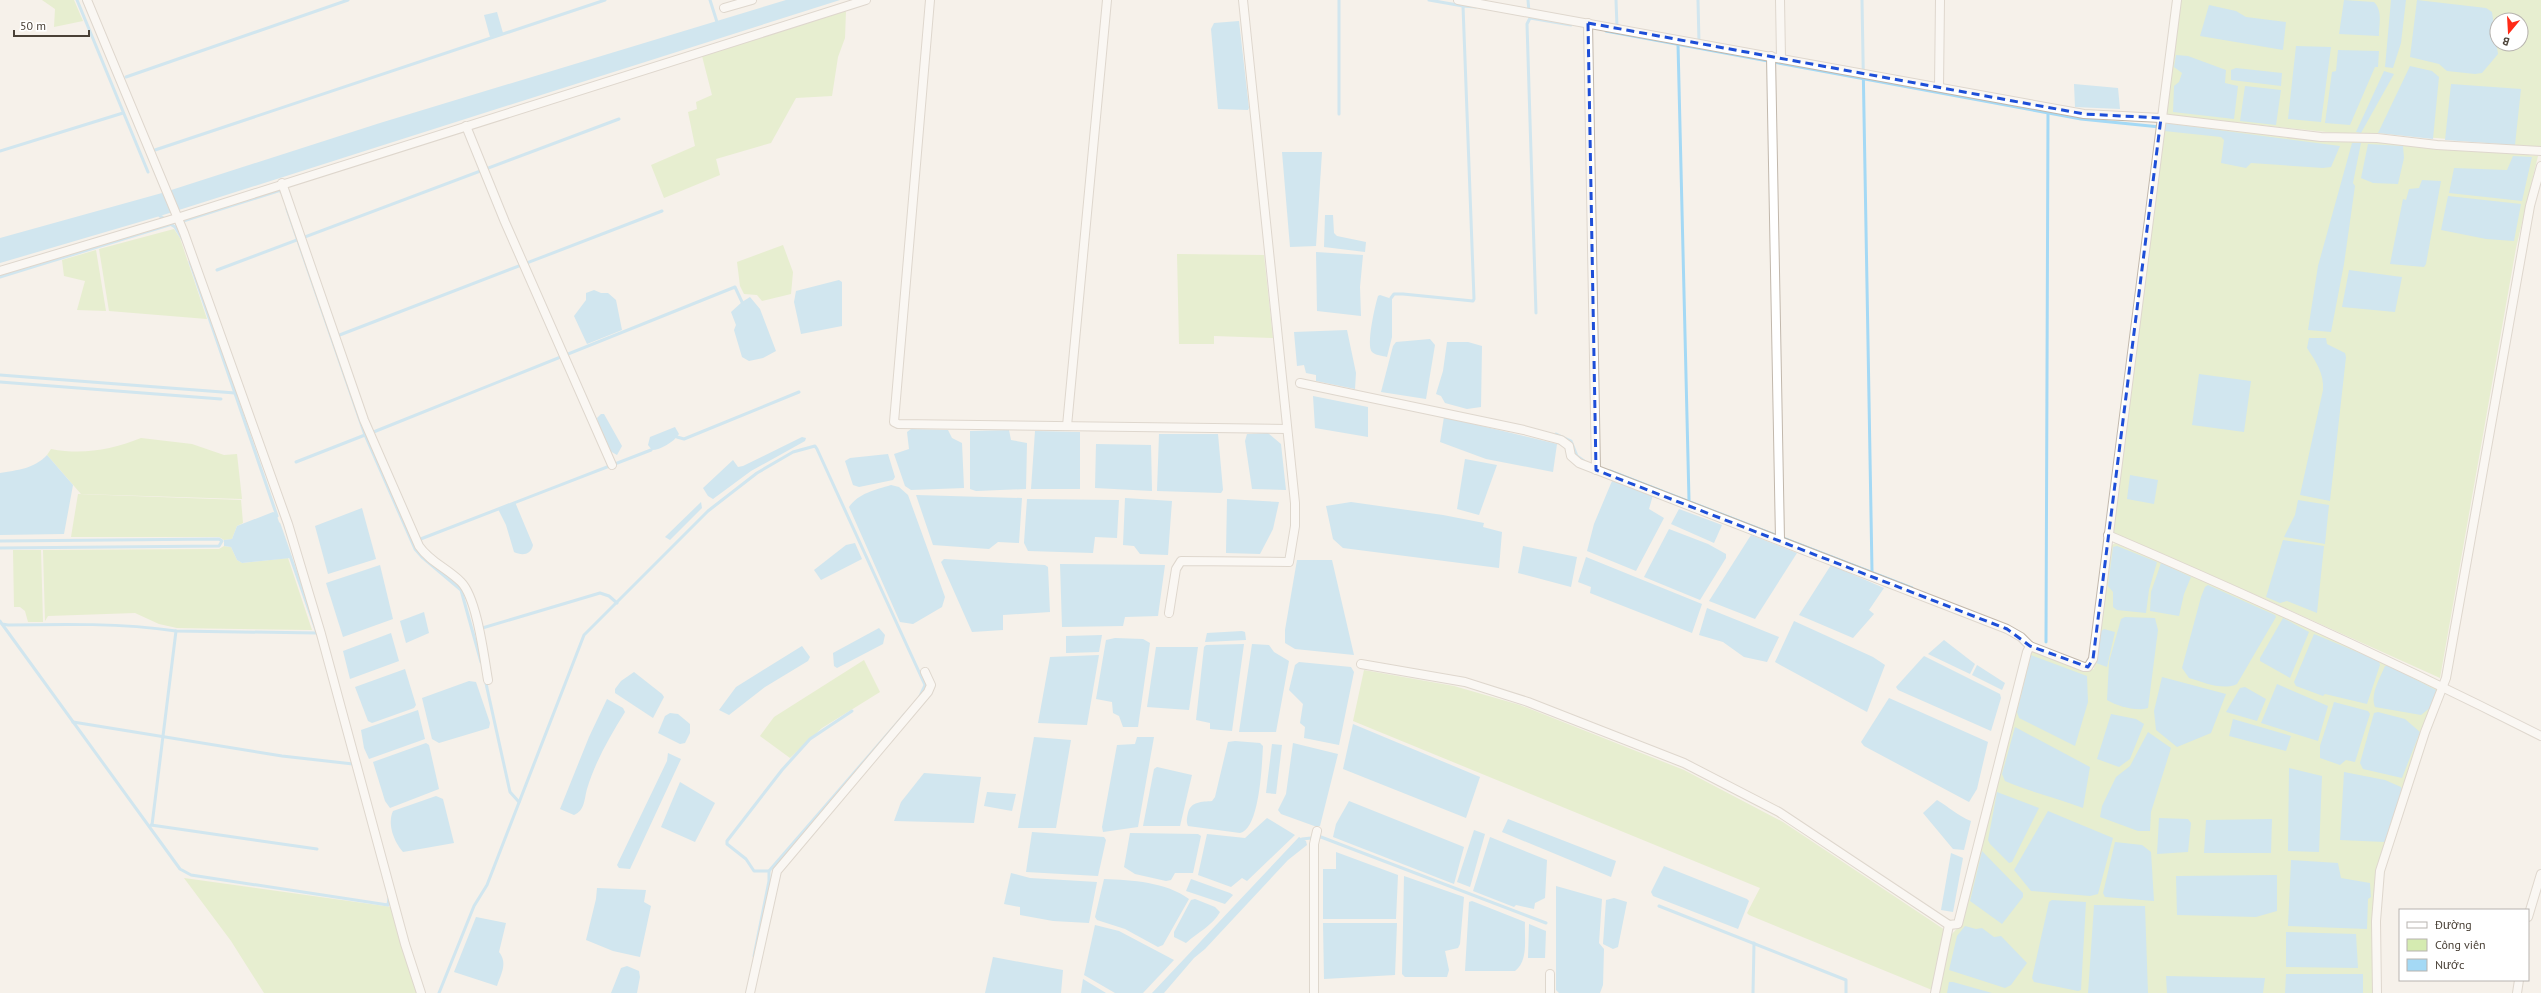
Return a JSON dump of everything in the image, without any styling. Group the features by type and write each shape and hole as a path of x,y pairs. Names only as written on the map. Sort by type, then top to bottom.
{"street":[{"path":"87,0 176,216 288,524 321,634 405,944 421,993"},
{"path":"724,8 752,0"},
{"path":"0,271 866,0"},
{"path":"930,0 894,422 898,424 1287,429"},
{"path":"1067,426 1107,0"},
{"path":"1169,613 1176,569 1181,562 1289,562 1295,516 1243,0"},
{"path":"1458,0 2084,114 2161,118 2351,139 2541,151"},
{"path":"1780,0 1781,58"},
{"path":"1939,87 1940,0"},
{"path":"1300,383 1524,430 1561,440 1569,446 1571,456 1575,461 1596,470 2007,629 2022,637 2030,646 2084,667 2091,664 2177,0"},
{"path":"1588,23 1596,470"},
{"path":"1771,56 1780,540"},
{"path":"466,126 505,222 612,465"},
{"path":"2377,993 2376,920 2380,871 2426,732 2444,687 2530,206 2541,166"},
{"path":"282,184 364,420 419,546 430,559 458,579 466,589 478,629 488,680"},
{"path":"2108,535 2265,603 2444,687 2541,736"},
{"path":"1361,664 1447,678 1528,702 1684,763 1779,812 1950,925 1954,926 1960,920 1986,809 2030,646"},
{"path":"750,993 776,871 928,692 931,685 925,672"},
{"path":"1314,993 1314,853 1317,831"},
{"path":"2529,914 2541,874"},
{"path":"1935,993 1950,925"},
{"path":"1550,974 1550,993"},
{"path":"2517,993 2519,981"}],"highlighted area":[{"path":"1588,23 2084,114 2161,118 2093,659 2088,667 2030,646 2007,629 1596,470"}],"green space":[{"path":"42,0 74,0 83,21 54,27 55,9"},
{"path":"2181,0 2541,0 2541,147 2378,133 2345,134 2166,115"},
{"path":"846,11 845,38 838,57 832,96 796,98 771,143 716,159 720,175 664,198 651,165 695,146 688,112 697,109 696,102 712,95 702,56"},
{"path":"2164,122 2342,142 2378,141 2538,156 2516,248 2440,678 2263,598 2112,534"},
{"path":"174,229 180,238 207,319 109,311 99,249"},
{"path":"783,245 793,272 791,294 762,301 757,295 744,294 740,286 737,262"},
{"path":"96,250 106,311 77,310 85,281 64,276 62,260"},
{"path":"1177,254 1264,255 1273,338 1214,336 1214,344 1179,344"},
{"path":"141,438 192,444 224,455 237,454 242,499 81,494 47,455 51,449 74,452 97,450 119,446"},
{"path":"78,494 241,500 243,523 237,526 232,539 224,540 219,537 71,537"},
{"path":"2115,543 2279,613 2441,688 2377,868 2375,882 2375,993 1938,993 1951,935 1963,922 2031,650 2086,671 2094,669 2108,556 2111,546"},
{"path":"224,546 231,547 237,560 242,563 288,558 312,630 177,628 159,624 135,613 48,616 45,621 43,550 219,549"},
{"path":"13,550 41,550 43,622 28,622 25,611 20,607 14,607"},
{"path":"864,660 880,692 822,728 790,758 760,736 774,717"},
{"path":"1364,670 1454,686 1520,705 1684,770 1783,822 1945,930 1932,990 1749,915 1747,913 1760,888 1353,721"},
{"path":"184,878 392,907 417,993 264,993 231,941"}],"water":[{"path":"786,0 840,0 160,216 0,263 0,238 162,193 380,123"},
{"path":"2344,0 2374,2 2379,9 2380,14 2379,36 2339,34"},
{"path":"2391,0 2406,0 2401,43 2393,68 2385,67"},
{"path":"2417,0 2486,8 2492,12 2489,12 2489,52 2498,52 2498,54 2482,73 2475,74 2447,71 2439,64 2410,57"},
{"path":"2209,5 2236,11 2246,17 2286,22 2283,50 2200,36"},
{"path":"497,12 503,33 490,37 484,15"},
{"path":"1239,21 1249,108 1248,110 1218,109 1211,29 1214,23"},
{"path":"2296,46 2331,47 2321,122 2288,119"},
{"path":"2338,50 2379,51 2378,67 2375,67 2350,125 2325,123 2332,72 2336,71"},
{"path":"2176,55 2188,56 2226,70 2225,83 2238,86 2234,119 2173,112 2174,86 2179,82 2182,73 2174,67"},
{"path":"2410,66 2432,71 2439,77 2433,139 2378,133"},
{"path":"2236,68 2282,73 2281,86 2231,80 2231,70"},
{"path":"2384,71 2394,74 2361,133 2356,132"},
{"path":"2074,84 2118,88 2120,109 2075,107"},
{"path":"2451,84 2521,89 2515,145 2445,140"},
{"path":"2245,86 2281,90 2276,125 2240,121"},
{"path":"2165,123 2340,146 2331,167 2323,168 2251,163 2246,168 2221,163 2224,140 2221,137 2164,131"},
{"path":"2352,143 2361,143 2353,183 2355,186 2344,264 2331,332 2308,330 2318,266"},
{"path":"2368,144 2403,146 2404,158 2398,184 2373,183 2361,178"},
{"path":"1282,152 1322,152 1316,246 1290,247"},
{"path":"2513,156 2532,157 2522,201 2449,193 2454,168 2507,170"},
{"path":"2422,180 2441,181 2426,264 2424,267 2390,264 2403,199 2406,200 2409,189 2419,188"},
{"path":"2448,196 2521,204 2514,241 2486,239 2441,230"},
{"path":"1325,215 1333,215 1334,233 1337,236 1366,242 1365,252 1324,247"},
{"path":"1316,252 1363,255 1360,287 1361,316 1317,311"},
{"path":"2349,270 2402,277 2395,312 2342,307"},
{"path":"839,280 842,282 842,326 801,334 794,302 796,291"},
{"path":"594,290 601,293 608,293 616,300 622,330 587,344 574,316 586,300 586,293"},
{"path":"1380,295 1392,299 1392,337 1387,357 1373,353 1370,348 1370,334 1373,316 1378,296"},
{"path":"750,297 760,309 776,351 763,358 749,361 742,357 734,330 736,325 731,312"},
{"path":"1347,330 1356,373 1355,389 1316,381 1316,375 1306,373 1304,365 1297,366 1294,332"},
{"path":"2309,338 2326,338 2327,344 2345,353 2346,357 2330,501 2300,495 2323,390 2321,373 2307,348"},
{"path":"1430,339 1435,345 1426,399 1381,392 1393,346 1396,342"},
{"path":"1447,342 1468,342 1482,346 1481,407 1467,409 1445,403 1441,396 1436,394 1443,371"},
{"path":"2199,374 2251,381 2244,432 2192,425"},
{"path":"1313,396 1368,407 1368,437 1315,428"},
{"path":"601,414 604,414 622,446 617,455 610,451 598,423 597,418"},
{"path":"1444,417 1557,444 1553,472 1486,459 1440,442"},
{"path":"675,427 679,434 677,437 663,447 652,450 648,445 650,437"},
{"path":"911,429 948,430 952,438 962,443 964,488 911,490 905,486 894,454 909,449 907,432"},
{"path":"1009,430 1011,440 1027,443 1026,489 976,491 970,489 970,431"},
{"path":"1035,431 1080,432 1080,489 1031,489"},
{"path":"1268,433 1281,444 1286,490 1252,489 1245,441 1247,434"},
{"path":"1159,434 1218,434 1223,490 1221,493 1157,491"},
{"path":"802,437 806,438 805,441 751,471 713,499 708,496 703,488 733,460 738,467 743,466"},
{"path":"1096,444 1151,445 1152,491 1095,488"},
{"path":"888,454 895,477 893,480 859,487 853,485 845,461 850,458"},
{"path":"47,455 73,485 64,534 0,535 0,473 19,470 31,466 42,460"},
{"path":"1465,459 1497,465 1479,515 1457,509"},
{"path":"2130,475 2158,480 2154,504 2127,499"},
{"path":"1612,481 1653,495 1649,509 1664,518 1636,571 1587,551 1594,524"},
{"path":"891,485 899,487 908,495 945,597 942,607 913,624 900,622 849,507 862,495"},
{"path":"916,495 1022,498 1019,543 998,542 989,549 933,545"},
{"path":"1125,498 1172,501 1168,555 1140,554 1134,546 1123,545"},
{"path":"1027,499 1119,500 1117,538 1095,537 1093,553 1028,551 1024,543"},
{"path":"1227,499 1279,502 1273,529 1260,554 1226,553"},
{"path":"2298,500 2329,505 2325,544 2284,537 2295,515"},
{"path":"515,502 533,545 530,551 526,554 514,552 506,525 498,509"},
{"path":"701,502 702,508 670,540 665,537"},
{"path":"1351,502 1443,515 1484,523 1483,527 1502,532 1499,568 1343,548 1333,539 1326,506"},
{"path":"362,508 376,559 328,574 315,526"},
{"path":"1679,509 1722,525 1714,543 1671,524"},
{"path":"273,512 276,513 291,558 242,563 237,560 231,547 224,546 224,540 232,539 237,526"},
{"path":"1669,529 1708,544 1726,554 1726,558 1700,600 1644,577"},
{"path":"1751,535 1797,553 1755,619 1709,601"},
{"path":"2283,540 2324,546 2317,613 2287,601 2280,603 2266,597"},
{"path":"855,543 862,559 821,580 814,570 846,545"},
{"path":"1523,546 1577,557 1571,587 1518,573"},
{"path":"2117,546 2157,562 2149,590 2146,613 2117,610 2113,607 2113,592 2108,586 2113,547"},
{"path":"1586,557 1702,604 1692,633 1590,593 1591,587 1578,582"},
{"path":"944,559 1045,565 1048,567 1050,612 1003,615 1003,630 972,632 941,562"},
{"path":"1297,560 1332,560 1354,655 1295,649 1285,643 1285,630"},
{"path":"2161,563 2191,577 2184,594 2179,616 2150,611 2151,592"},
{"path":"1060,564 1165,565 1158,616 1125,617 1123,626 1062,627"},
{"path":"380,565 393,619 343,637 326,583"},
{"path":"1831,565 1884,588 1869,610 1874,614 1853,638 1799,615"},
{"path":"2208,585 2275,615 2276,617 2237,684 2231,686 2226,687 2213,685 2189,678 2182,668 2201,597 2205,587"},
{"path":"1707,608 1779,637 1767,662 1744,657 1723,642 1699,635"},
{"path":"424,612 429,633 406,643 400,621"},
{"path":"2125,617 2155,618 2158,630 2148,708 2127,708 2107,700 2109,662 2121,619"},
{"path":"2283,618 2309,632 2290,678 2260,661 2260,658"},
{"path":"1794,621 1873,657 1885,665 1867,712 1775,662"},
{"path":"879,628 885,635 883,644 837,668 834,666 833,653"},
{"path":"2104,629 2115,632 2107,667 2096,663 2100,632"},
{"path":"1245,632 1246,640 1205,642 1207,633"},
{"path":"391,633 399,661 350,679 343,651"},
{"path":"2314,634 2379,661 2380,665 2367,704 2325,694 2323,696 2296,686 2294,682"},
{"path":"1102,635 1099,652 1066,653 1066,636"},
{"path":"1115,638 1143,639 1150,643 1138,727 1123,727 1119,716 1113,713 1112,702 1096,699 1106,640"},
{"path":"1944,640 1975,664 1970,674 1928,654"},
{"path":"1244,644 1232,731 1210,729 1210,723 1196,720 1204,647 1206,645"},
{"path":"1252,644 1269,645 1274,652 1289,661 1276,732 1239,732"},
{"path":"802,646 810,657 808,661 765,687 729,715 719,710 736,687"},
{"path":"1156,647 1198,647 1189,710 1147,707"},
{"path":"1099,655 1087,725 1038,723 1050,657"},
{"path":"2031,655 2087,676 2088,702 2075,746 2019,718 2017,712"},
{"path":"1924,656 2000,694 2001,698 1991,731 1898,690 1896,687"},
{"path":"1299,662 1351,667 1354,672 1339,745 1304,738 1305,727 1300,723 1303,704 1289,690 1295,665"},
{"path":"1977,665 2005,683 2002,690 1972,675"},
{"path":"2385,666 2389,666 2436,690 2431,707 2421,715 2375,707 2375,691"},
{"path":"405,669 416,705 414,708 372,723 368,721 355,687"},
{"path":"634,672 664,697 653,718 615,693 615,689 621,681"},
{"path":"2162,677 2226,694 2211,733 2177,747 2156,730 2154,711"},
{"path":"469,681 476,682 490,723 489,728 439,743 432,739 422,698"},
{"path":"2277,684 2328,706 2318,741 2261,723"},
{"path":"2245,687 2266,699 2257,721 2226,712 2240,688"},
{"path":"1889,698 1988,742 1977,789 1969,802 1864,746 1861,742"},
{"path":"607,699 623,708 625,712 608,740 599,759 590,779 582,807 578,813 574,815 560,809 589,737"},
{"path":"2334,702 2368,711 2370,714 2355,762 2346,760 2340,765 2320,758 2320,746"},
{"path":"418,710 425,739 369,759 364,748 361,730"},
{"path":"2378,712 2405,719 2420,732 2402,778 2363,769 2360,763 2374,713"},
{"path":"670,713 678,714 690,724 690,733 685,743 680,744 658,733 665,716"},
{"path":"2111,714 2136,719 2144,724 2130,759 2119,767 2097,759"},
{"path":"2233,719 2291,736 2286,751 2229,736"},
{"path":"1353,724 1480,777 1466,818 1343,769"},
{"path":"2015,727 2090,767 2083,808 2005,781 2002,774"},
{"path":"2148,732 2171,748 2151,812 2150,831 2138,831 2100,817 2102,806 2116,777 2130,766"},
{"path":"1034,737 1071,740 1056,828 1018,828"},
{"path":"1137,737 1154,737 1138,827 1103,832 1102,827 1117,745 1135,744"},
{"path":"1235,741 1260,743 1263,746 1259,794 1252,820 1247,829 1240,833 1188,826 1187,816 1189,809 1194,804 1212,801 1215,797 1228,742"},
{"path":"426,743 429,745 439,789 390,808 385,801 373,762"},
{"path":"1293,743 1338,754 1320,826 1317,827 1281,814 1278,810 1286,794"},
{"path":"1272,744 1282,745 1276,794 1266,793"},
{"path":"668,753 681,759 630,869 619,868 617,865 667,761"},
{"path":"1157,767 1192,775 1180,826 1143,826 1154,769"},
{"path":"2289,768 2322,776 2319,852 2288,851"},
{"path":"2344,772 2385,780 2401,787 2402,790 2385,842 2340,840"},
{"path":"924,773 981,777 974,823 894,821 901,802"},
{"path":"680,782 715,803 695,842 661,827"},
{"path":"987,792 1016,794 1012,811 984,806"},
{"path":"1997,792 2039,808 2012,862 2009,863 1990,844 1988,840"},
{"path":"436,796 443,799 454,843 403,852 392,833 391,816 393,811"},
{"path":"1937,800 1971,821 1964,850 1953,849 1923,813"},
{"path":"1349,801 1464,847 1454,884 1333,837 1336,824"},
{"path":"2048,811 2113,838 2098,894 2090,896 2031,891 2014,870"},
{"path":"1267,818 1295,835 1247,881 1242,878 1231,887 1198,875 1207,834 1245,838"},
{"path":"2159,818 2188,819 2191,823 2188,852 2157,854"},
{"path":"1508,819 1616,861 1611,877 1502,832"},
{"path":"2272,819 2271,853 2204,853 2206,820"},
{"path":"1474,830 1485,834 1470,887 1457,882"},
{"path":"1032,832 1104,837 1106,840 1098,876 1026,872"},
{"path":"1130,833 1198,834 1201,836 1193,873 1175,873 1171,880 1166,881 1135,874 1124,867"},
{"path":"1299,837 1306,841 1307,845 1288,860 1205,949 1194,958 1164,993 1152,993"},
{"path":"1490,837 1547,860 1545,898 1535,903 1534,909 1516,905 1514,907 1473,891"},
{"path":"2115,842 2142,845 2151,852 2154,901 2105,897 2103,893"},
{"path":"1982,851 2023,893 2023,897 2002,924 1970,901"},
{"path":"1336,852 1398,875 1396,919 1323,919 1323,869 1336,869"},
{"path":"1951,853 1963,858 1953,912 1941,910"},
{"path":"2291,860 2338,863 2341,878 2370,883 2371,897 2368,899 2367,929 2288,926"},
{"path":"1664,866 1747,899 1749,901 1738,929 1653,896 1651,892"},
{"path":"1011,873 1030,878 1097,882 1089,923 1053,921 1020,915 1020,907 1004,904"},
{"path":"2277,875 2277,911 2256,917 2177,915 2176,876"},
{"path":"1404,876 1464,897 1460,944 1458,948 1445,951 1449,970 1447,977 1405,977 1402,974"},
{"path":"1104,879 1137,881 1159,885 1180,893 1189,899 1163,945 1158,947 1125,929 1097,920 1095,917"},
{"path":"1191,879 1233,895 1225,904 1186,891"},
{"path":"1556,886 1602,899 1599,943 1604,949 1603,985 1600,993 1559,993 1556,990"},
{"path":"597,888 646,890 644,902 651,906 640,957 613,951 586,940 596,899"},
{"path":"1614,898 1627,902 1618,947 1613,949 1603,944 1606,900"},
{"path":"1195,899 1215,907 1220,912 1209,925 1186,943 1174,937 1174,932 1191,900"},
{"path":"2052,900 2086,902 2081,990 2078,991 2034,982 2032,978 2049,902"},
{"path":"1472,901 1525,922 1524,955 1519,967 1515,971 1465,971 1469,902"},
{"path":"2094,905 2145,906 2148,993 2088,993"},
{"path":"476,917 506,923 499,952 503,960 503,969 497,986 454,972"},
{"path":"1323,923 1397,923 1395,975 1324,979"},
{"path":"1529,924 1546,931 1545,958 1528,958"},
{"path":"1095,925 1119,931 1174,960 1143,993 1115,993 1084,975"},
{"path":"1965,926 1976,929 1982,928 1994,937 2001,936 2027,963 2011,985 2005,988 1949,970 1957,936"},
{"path":"2286,932 2356,934 2358,968 2286,967"},
{"path":"993,957 1063,970 1061,993 985,993"},
{"path":"627,966 639,971 640,977 637,993 611,993 621,968"},
{"path":"2286,974 2363,974 2363,993 2285,993"},
{"path":"2166,976 2265,978 2263,993 2167,993"},
{"path":"1083,979 1106,993 1081,993"},
{"path":"1949,982 1953,982 1992,993 1947,993"}],"waterway":[{"path":"77,0 148,172"},
{"path":"126,77 348,0"},
{"path":"155,150 605,0"},
{"path":"710,0 717,22"},
{"path":"1339,0 1339,114"},
{"path":"1429,0 1463,6"},
{"path":"1528,0 1529,12"},
{"path":"1616,0 1617,27"},
{"path":"1698,0 1699,43"},
{"path":"1862,0 1872,571"},
{"path":"1391,298 1394,294 1403,294 1473,301 1474,299 1463,6 1476,7 1476,4"},
{"path":"1536,313 1527,24 1530,18 1571,25"},
{"path":"1606,31 2081,119 2160,127"},
{"path":"1678,44 1689,500"},
{"path":"2046,642 2048,112"},
{"path":"0,151 123,113"},
{"path":"217,270 619,119"},
{"path":"180,222 281,190 281,192"},
{"path":"287,209 365,435 415,549 422,557 461,590 481,662"},
{"path":"337,336 662,211"},
{"path":"160,216 165,219"},
{"path":"169,223 175,227 183,240"},
{"path":"0,277 172,224"},
{"path":"190,262 277,516"},
{"path":"371,433 735,287 742,302"},
{"path":"0,375 235,393"},
{"path":"0,382 221,399"},
{"path":"677,437 684,439 799,392"},
{"path":"1556,434 1571,441 1577,456 1584,461"},
{"path":"296,462 365,435"},
{"path":"439,993 474,906 487,885 584,635 708,511 757,473 793,452 815,446 925,685 920,696"},
{"path":"418,540 651,450"},
{"path":"1610,471 1912,588"},
{"path":"279,524 316,630"},
{"path":"0,541 219,539 222,541 219,546 0,548"},
{"path":"479,629 600,593 609,596 617,603"},
{"path":"0,621 2,624 8,625 92,625 155,628 176,631 317,633"},
{"path":"2,624 180,869 191,875 388,905 389,898"},
{"path":"152,825 176,631"},
{"path":"485,679 510,792 519,802"},
{"path":"769,871 754,871 746,859 727,844 727,841 782,770 810,739 852,711"},
{"path":"754,956 769,881 769,871 905,714"},
{"path":"73,722 282,756 353,764"},
{"path":"151,825 317,849"},
{"path":"1302,839 1321,837 1546,923"},
{"path":"1659,906 1846,980 1846,993"},
{"path":"1753,993 1754,943"}]}
